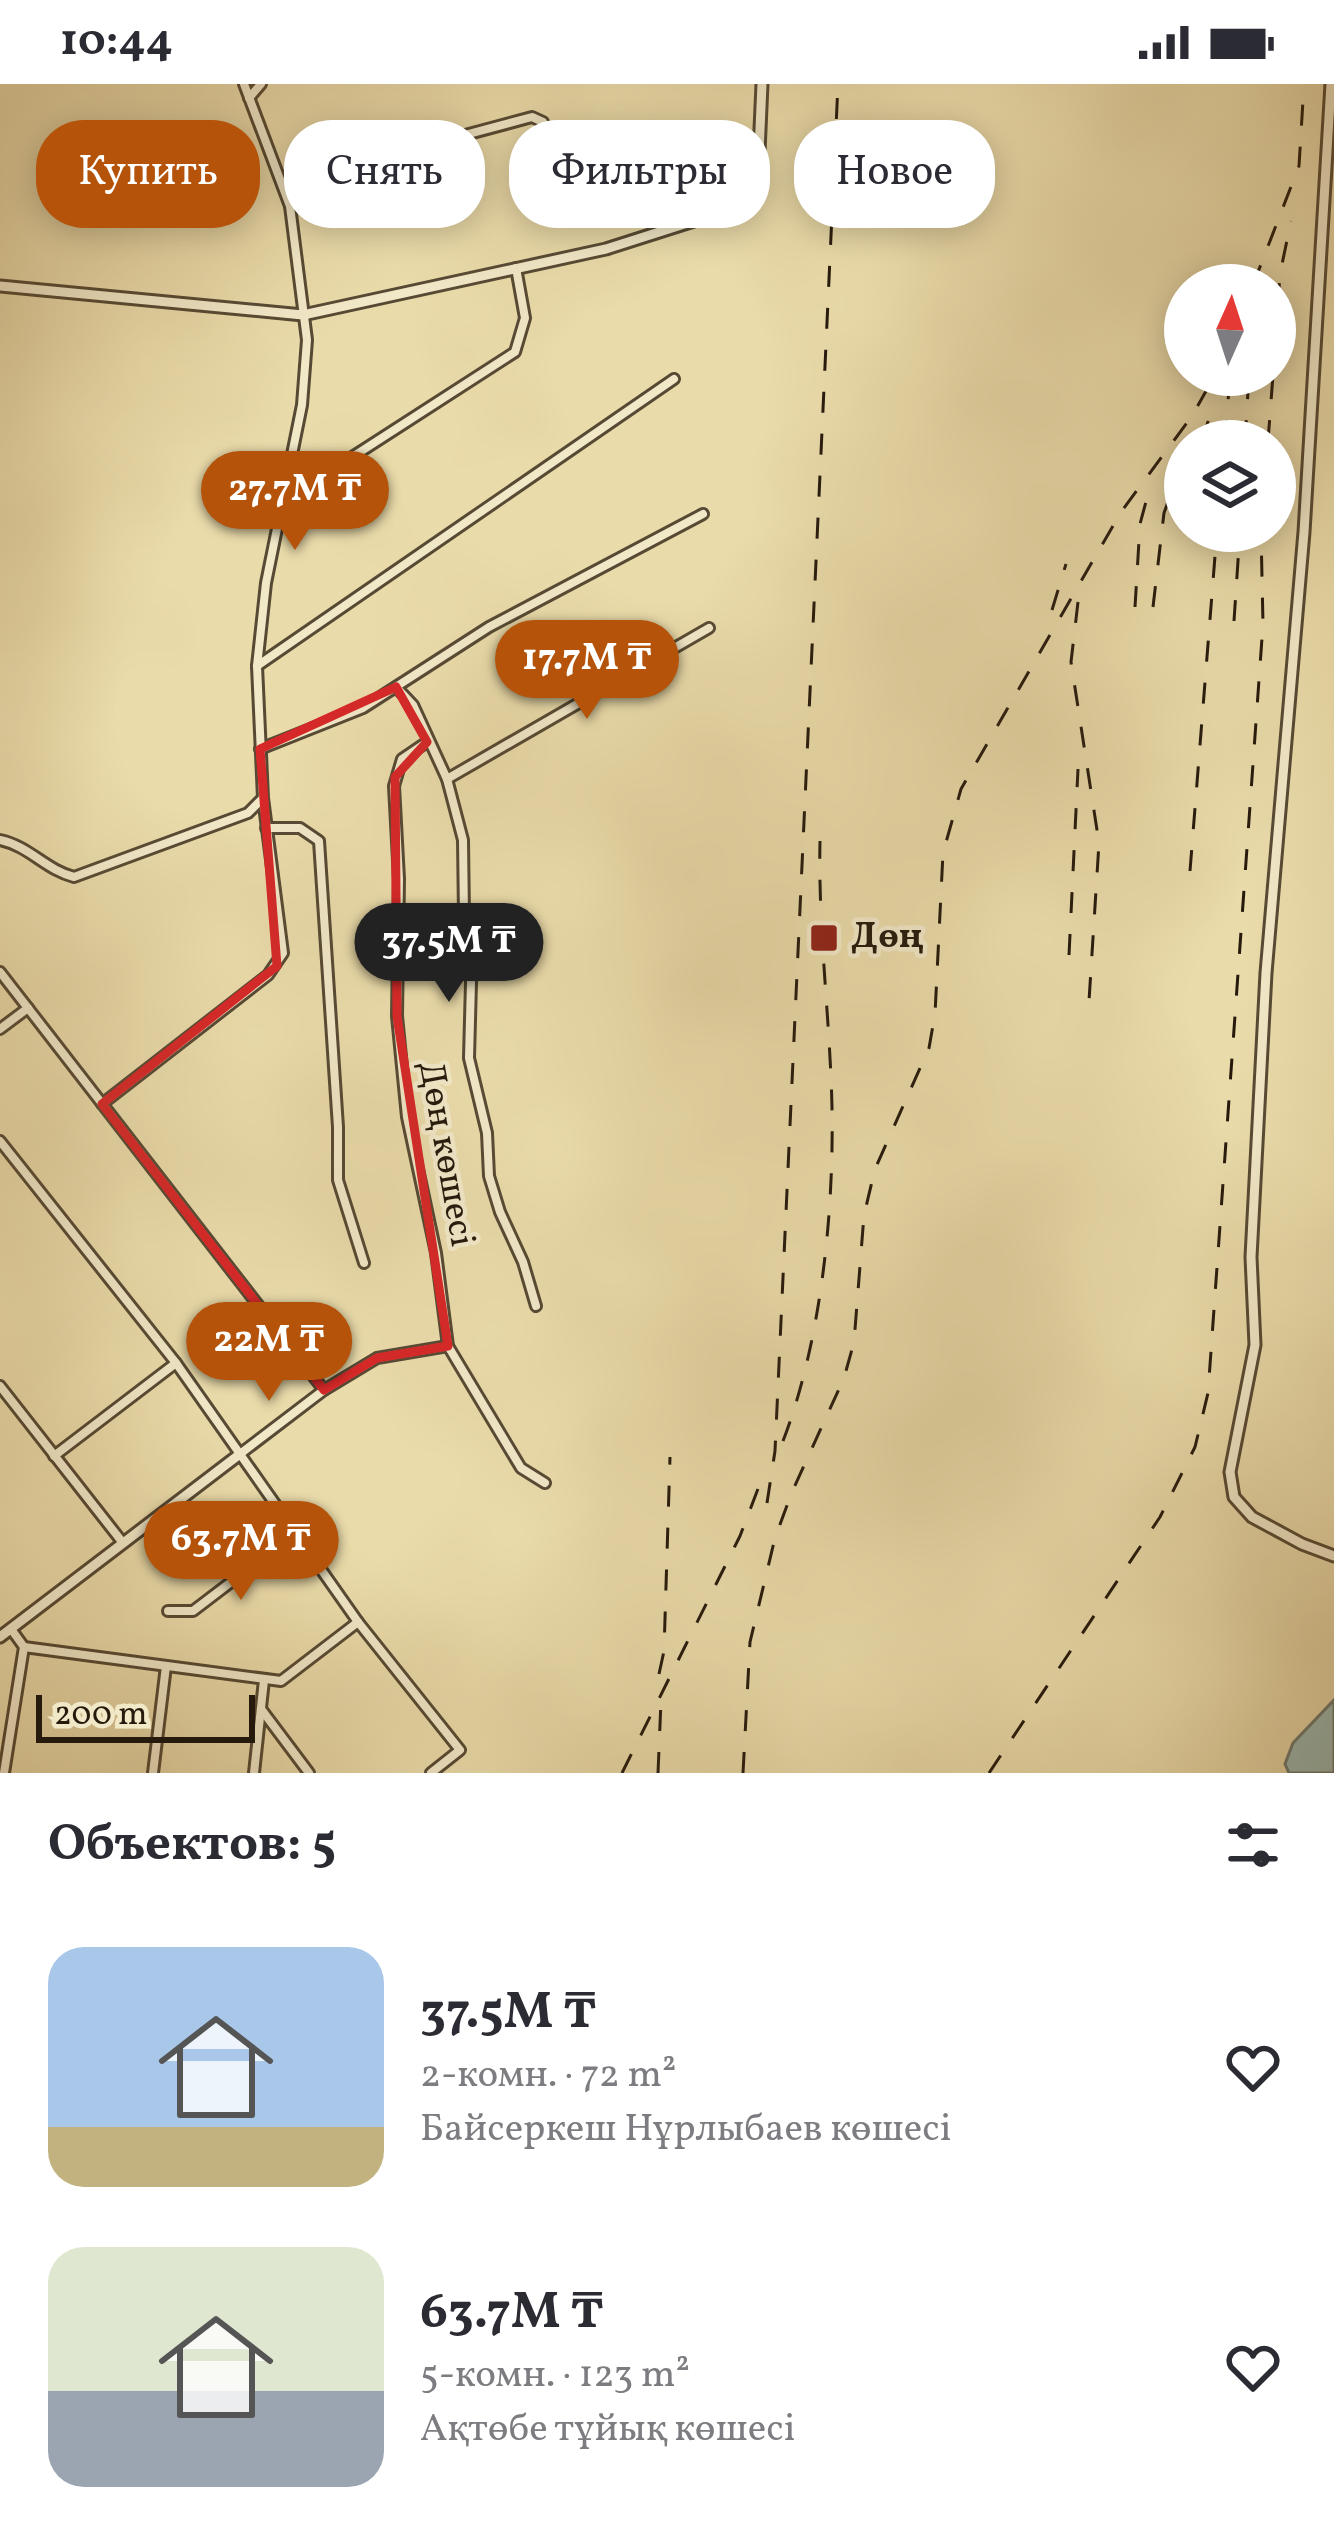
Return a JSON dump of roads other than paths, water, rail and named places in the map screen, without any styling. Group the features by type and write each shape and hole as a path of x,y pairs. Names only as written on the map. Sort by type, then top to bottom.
{"street":[{"path":"102,1104 277,966 283,953 263,798 256,666 263,605 302,405 307,340 290,206 244,84"},
{"path":"249,98 261,84"},
{"path":"0,286 303,315 606,249 722,212 742,200 759,152 762,84"},
{"path":"1331,84 1304,532 1264,996 1251,1257 1255,1345 1230,1472 1240,1507 1276,1531 1334,1556"},
{"path":"281,184 509,124"},
{"path":"282,502 515,352 525,318 516,268"},
{"path":"256,666 674,379"},
{"path":"260,749 346,716 489,627 703,514"},
{"path":"446,779 709,628"},
{"path":"396,687 412,705 446,779 463,840 471,982 469,1058 487,1133 489,1176 536,1306"},
{"name":"Дөң көшесі","path":"427,742 402,759 395,777 397,1016 407,1117 436,1253 448,1346 521,1468 545,1483"},
{"path":"0,841 22,846 59,873 74,877 248,813 263,798"},
{"path":"266,828 300,828 319,841 337,1169 364,1263"},
{"path":"0,972 324,1390"},
{"path":"0,1029 28,1008"},
{"path":"1,1145 176,1363 358,1622 460,1750 430,1773"},
{"path":"0,1637 324,1390 377,1358 448,1346"},
{"path":"54,1456 176,1363"},
{"path":"0,1387 123,1543"},
{"path":"168,1611 193,1611 294,1534"},
{"path":"10,1629 24,1647 264,1680 287,1679 358,1622"},
{"path":"4,1773 24,1647"},
{"path":"153,1773 166,1666"},
{"path":"254,1773 264,1680"},
{"path":"261,1709 309,1773"}],"water":[{"path":"1334,1700 1334,1773 1289,1773 1285,1764 1293,1743"}],"railway":[{"path":"767,1503 775,1451 838,84"},
{"path":"1261,264 1299,166 1304,84"},
{"path":"1282,264 1291,221"},
{"path":"743,1773 750,1642 775,1538 844,1378 854,1342 864,1215 875,1169 929,1048 943,853 961,789 1121,512 1203,396"},
{"path":"1227,420 1228,396"},
{"path":"1246,420 1248,396"},
{"path":"1270,420 1271,396"},
{"path":"1209,420 1211,412"},
{"path":"1135,607 1140,524 1151,483"},
{"path":"1153,607 1164,513"},
{"path":"1190,871 1215,552"},
{"path":"1234,621 1239,552"},
{"path":"989,1773 1160,1517 1195,1447 1208,1393 1263,624 1261,552"},
{"path":"1052,610 1066,564"},
{"path":"1078,602 1071,662 1099,843 1089,1001"},
{"path":"1069,955 1078,769"},
{"path":"783,1441 816,1320 831,1190 832,1107 820,841"},
{"path":"659,1674 664,1651 670,1457"},
{"path":"622,1773 740,1536 761,1481"},
{"path":"658,1773 661,1701"}],"place":[{"name":"Дөң","path":"824,938"}]}
